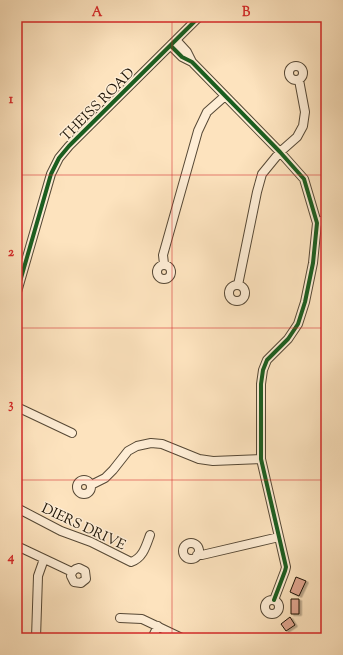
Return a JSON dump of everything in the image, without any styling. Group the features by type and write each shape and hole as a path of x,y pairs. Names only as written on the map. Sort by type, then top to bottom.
{"street":[{"name":"THEISS ROAD","path":"17,292 38,223 48,183 53,168 59,158 199,17"},
{"path":"174,43 187,52 192,62 280,152 304,179 317,223 313,263 298,324 288,339 267,360 263,370 261,384 261,459 286,567 274,600"},
{"path":"238,285 262,174 280,152 297,137 303,126 305,112 299,80"},
{"path":"164,264 163,255 198,131 207,112 225,96"},
{"path":"317,223 326,219"},
{"path":"17,407 72,433"},
{"path":"91,485 105,478 128,451 137,446 151,443 162,444 199,459 213,461 261,459"},
{"name":"DIERS DRIVE","path":"17,508 61,531 91,542 131,562 138,559 141,555 150,535"},
{"path":"197,555 279,537"},
{"path":"17,546 72,572"},
{"path":"36,638 38,576 44,559"},
{"path":"120,618 142,620 182,638"},
{"path":"152,638 158,626"}],"building":[{"path":"296,577 306,581 299,596 290,592"},
{"path":"291,599 299,599 299,614 291,614"},
{"path":"290,617 295,625 286,631 281,624"}],"cycle path":[{"path":"17,292 51,174 59,158 69,146 199,17"},
{"path":"171,46 182,57 192,62 280,152 304,179 317,223 313,263 305,302 298,324 288,339 267,360 263,370 261,384 261,459 286,567 274,600"}]}
